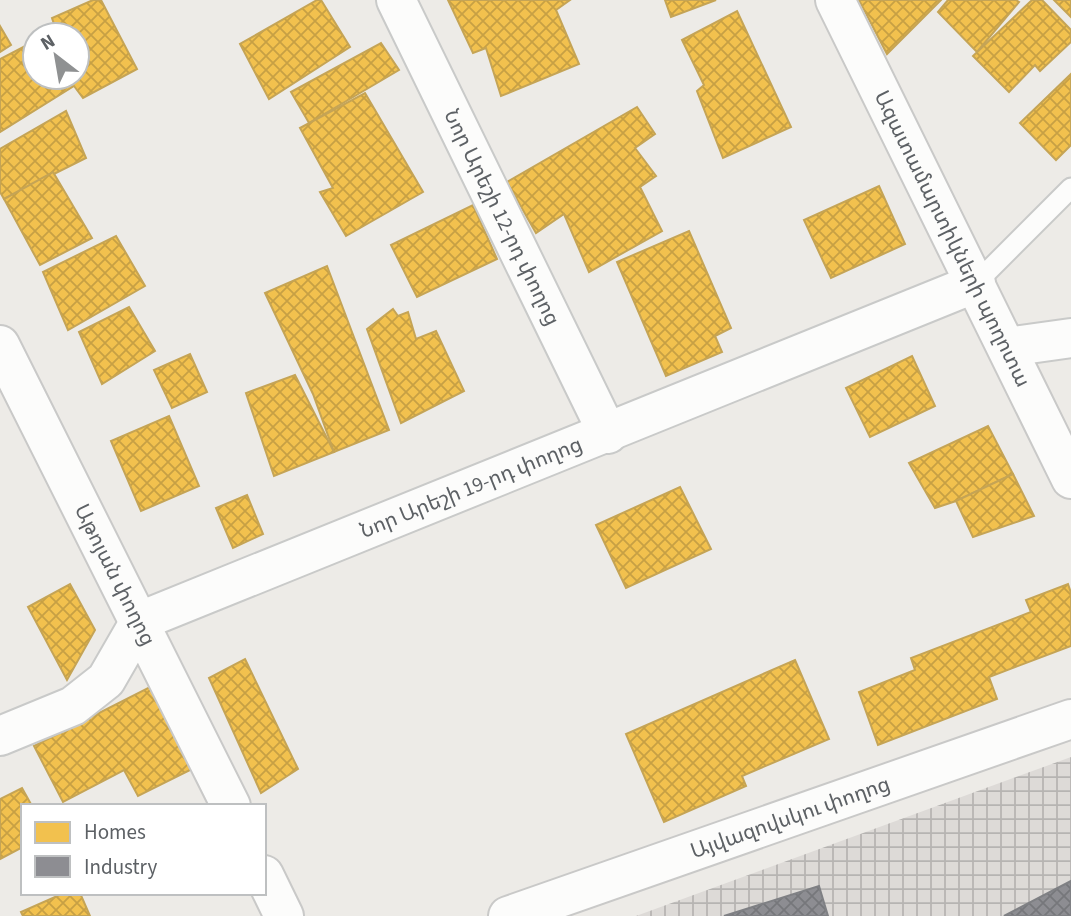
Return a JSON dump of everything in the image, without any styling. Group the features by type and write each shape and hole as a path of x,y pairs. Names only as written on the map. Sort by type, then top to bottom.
{"street":[{"name":"Նոր Արեշի 12-րդ փողոց","path":"396,0 608,434"},
{"name":"Ազատամարտիկների պողոտա","path":"835,0 1071,479"},
{"name":"Նոր Արեշի 19-րդ փողոց","path":"141,621 975,283"},
{"path":"1007,347 1071,338"},
{"name":"Աթոյան փողոց","path":"0,345 141,621 229,804"},
{"path":"0,736 73,706 106,680 141,621"},
{"name":"Այվազովսկու փողոց","path":"509,916 1071,719"},
{"path":"266,879 284,916"}],"lane":[{"path":"975,283 1071,188"}],"shaded area":[{"path":"1071,757 1071,916 636,916"}],"building: Homes":[{"path":"93,0 101,0 137,69 83,98 78,91 91,91 91,21 53,21 52,18"},
{"path":"321,0 350,47 269,99 240,44"},
{"path":"448,0 570,0 556,10 579,64 501,96 486,48 473,53"},
{"path":"665,0 716,0 671,17"},
{"path":"859,0 941,0 887,54"},
{"path":"948,0 1019,2 977,52 938,12"},
{"path":"1032,0 1042,0 1071,30 1071,42 1040,71 1035,65 1009,92 973,56"},
{"path":"1054,0 1071,0 1071,17"},
{"path":"737,11 791,127 723,158 697,91 704,85 682,40"},
{"path":"0,26 11,45 0,52"},
{"path":"381,43 399,70 309,123 291,92"},
{"path":"21,48 21,91 66,91 0,132 0,59"},
{"path":"1071,74 1071,145 1056,160 1020,123"},
{"path":"365,93 423,192 346,236 320,192 333,188 300,128"},
{"path":"637,107 655,134 635,148 656,176 640,187 662,231 589,272 564,214 536,233 507,182"},
{"path":"66,111 86,158 4,199 0,192 0,149"},
{"path":"53,172 92,238 40,265 4,199"},
{"path":"879,186 905,244 831,278 804,220"},
{"path":"473,205 497,259 417,297 391,245"},
{"path":"689,231 731,328 715,336 722,352 666,376 617,262"},
{"path":"116,236 145,286 68,330 43,272"},
{"path":"327,266 389,430 334,452 313,394 265,293"},
{"path":"129,307 155,351 102,384 79,332"},
{"path":"393,309 398,316 408,312 416,339 436,331 464,391 401,423 367,329"},
{"path":"190,354 207,392 172,408 154,370"},
{"path":"912,356 935,406 870,437 846,388"},
{"path":"295,375 334,452 274,476 246,393"},
{"path":"169,416 199,486 141,511 111,441"},
{"path":"988,426 1013,474 935,508 909,463"},
{"path":"1013,474 1034,516 973,537 956,501"},
{"path":"680,487 711,549 626,588 596,525"},
{"path":"247,495 263,534 233,548 216,508"},
{"path":"70,584 95,630 67,680 28,607"},
{"path":"1068,584 1071,593 1071,646 989,677 997,699 878,745 859,692 915,670 911,658 1031,612 1026,600"},
{"path":"245,659 298,769 261,793 209,678"},
{"path":"795,660 829,739 742,776 746,786 664,822 626,734"},
{"path":"152,686 194,768 138,796 124,770 63,802 34,746"},
{"path":"22,788 31,804 21,804 21,848 0,859 0,799"},
{"path":"59,895 81,895 90,916 23,916 21,912"}],"building: Industry":[{"path":"1071,881 1071,916 1004,916"},
{"path":"819,886 828,916 724,916"}]}
